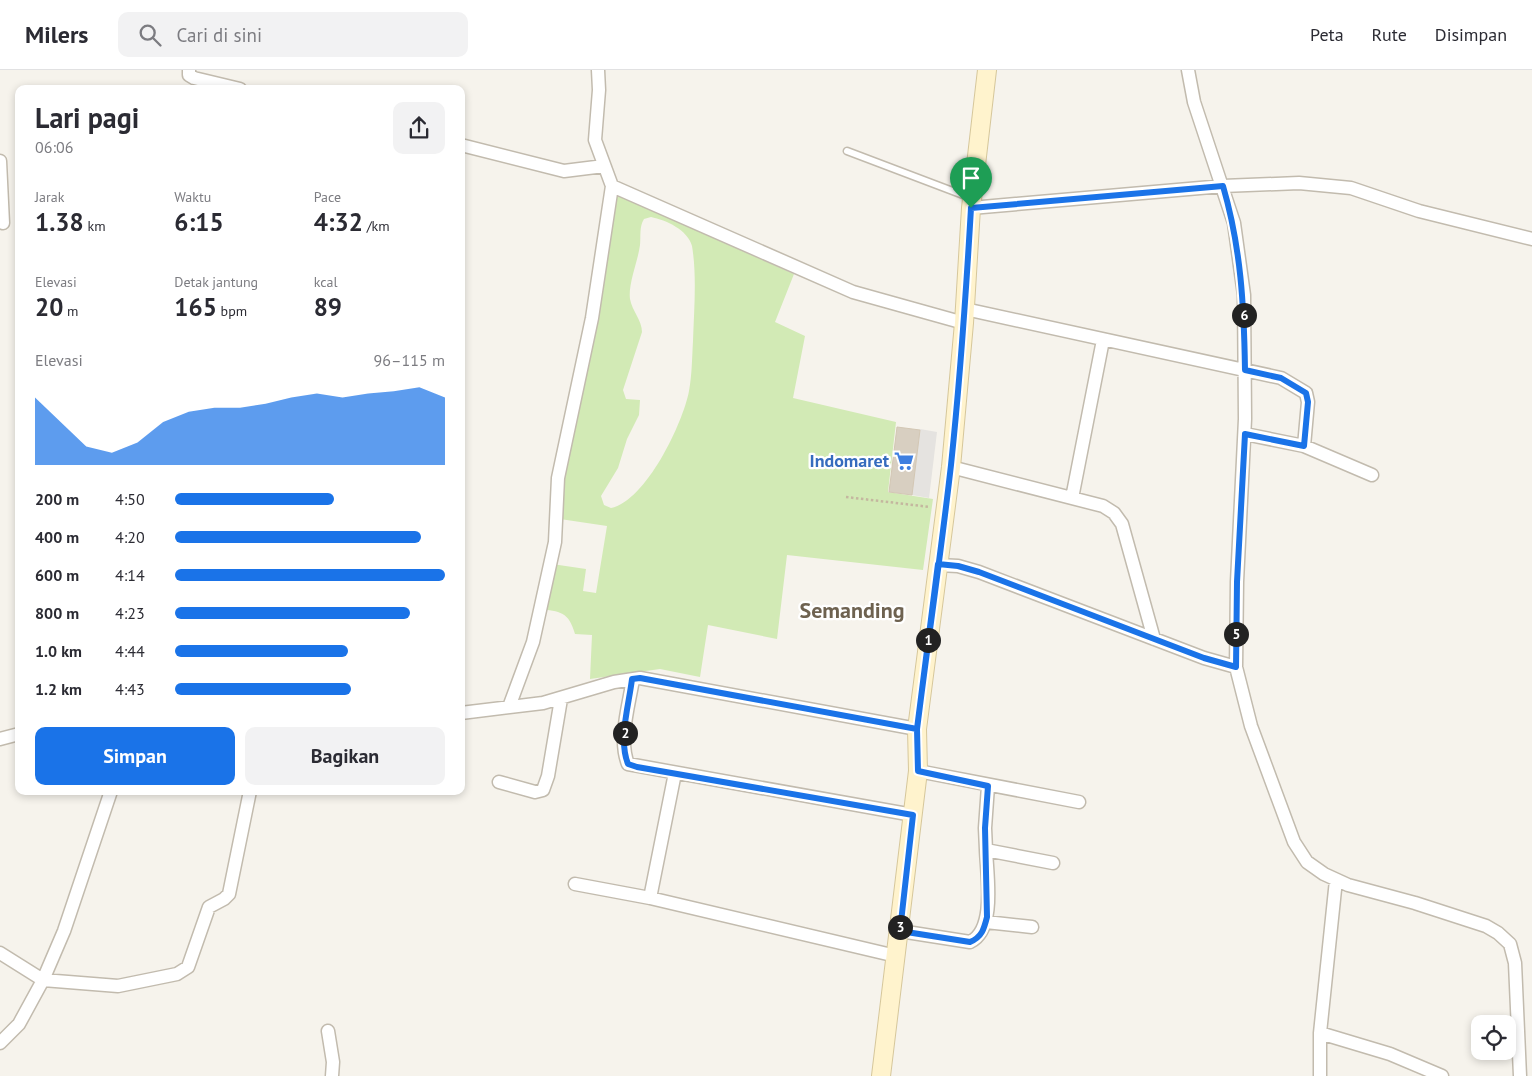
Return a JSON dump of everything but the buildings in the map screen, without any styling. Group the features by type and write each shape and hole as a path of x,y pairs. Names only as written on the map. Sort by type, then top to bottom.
{"main road":[{"path":"881,1076 918,771 917,729 944,508 951,467 965,316 972,203 987,70"}],"street":[{"path":"509,707 533,642 555,542 558,478 592,318 612,186 595,140 599,90 598,70"},
{"path":"1188,70 1194,102 1234,224 1244,295 1245,434 1237,582 1236,667 1251,726 1294,842 1307,862 1336,880 1473,921 1492,929 1504,938 1512,948 1515,963 1520,1076"},
{"path":"192,79 221,85"},
{"path":"465,146 564,171 604,166"},
{"path":"0,161 3,223"},
{"path":"972,203 1223,186 1299,183 1351,188 1419,212 1532,239"},
{"path":"612,186 853,292 965,316 1103,340 1281,378 1306,393 1308,402 1304,446"},
{"path":"1072,498 1103,340"},
{"path":"1245,434 1304,446 1372,475"},
{"path":"951,467 1103,506 1114,514 1122,524 1154,639"},
{"path":"938,564 958,566 979,572 1154,639 1236,667"},
{"path":"465,712 561,699 632,679 656,680 917,729"},
{"path":"632,679 624,742 628,764 675,774 913,815"},
{"path":"498,782 535,792 543,790 548,776 561,699"},
{"path":"0,739 15,735"},
{"path":"918,771 1079,802"},
{"path":"650,898 675,774"},
{"path":"900,931 970,942 978,938 984,931 986,922 985,828 988,786"},
{"path":"0,1043 19,1024 43,980 64,931 110,795"},
{"path":"0,953 43,980 118,986 177,974 188,967 209,907 229,894 249,795"},
{"path":"986,850 1053,863"},
{"path":"1320,1076 1320,1032 1336,880"},
{"path":"576,884 650,898 896,956"},
{"path":"986,922 1032,928"},
{"path":"328,1031 332,1048 332,1076"},
{"path":"1320,1032 1390,1054 1442,1076"}],"lane":[{"path":"847,151 972,203"}],"path":[{"path":"846,497 944,508"}],"green space":[{"path":"615,194 794,274 775,322 805,336 793,398 896,422 888,492 933,499 923,570 787,555 777,639 708,625 700,677 660,669 590,679 592,635 575,634 570,621 563,614 539,609 552,564 586,569 583,591 596,593 607,526 560,519 560,477","holes":["651,217 676,227 686,235 692,246 695,293 690,385 679,422 661,459 637,491 624,502 611,508 604,505 601,496 618,468 627,439 639,415 640,400 626,399 623,390 642,332 631,303 630,286 639,251 642,222 644,219"]}],"shaded area":[{"path":"920,429 937,432 929,498 912,495"}],"place":[{"name":"Indomaret","path":"904,461"}],"district":[{"name":"Semanding","path":"852,610"}],"route":[{"path":"971,208 964,324 951,467 944,508 917,729 640,678 632,679 624,742 628,764 637,767 913,815 900,931 970,942 978,938 984,931 987,917 985,828 988,786 918,771 917,729 938,564 958,566 979,572 1204,658 1236,667 1237,582 1245,434 1304,446 1308,402 1306,393 1281,378 1245,370 1244,295 1234,224 1223,186 971,208"}]}
